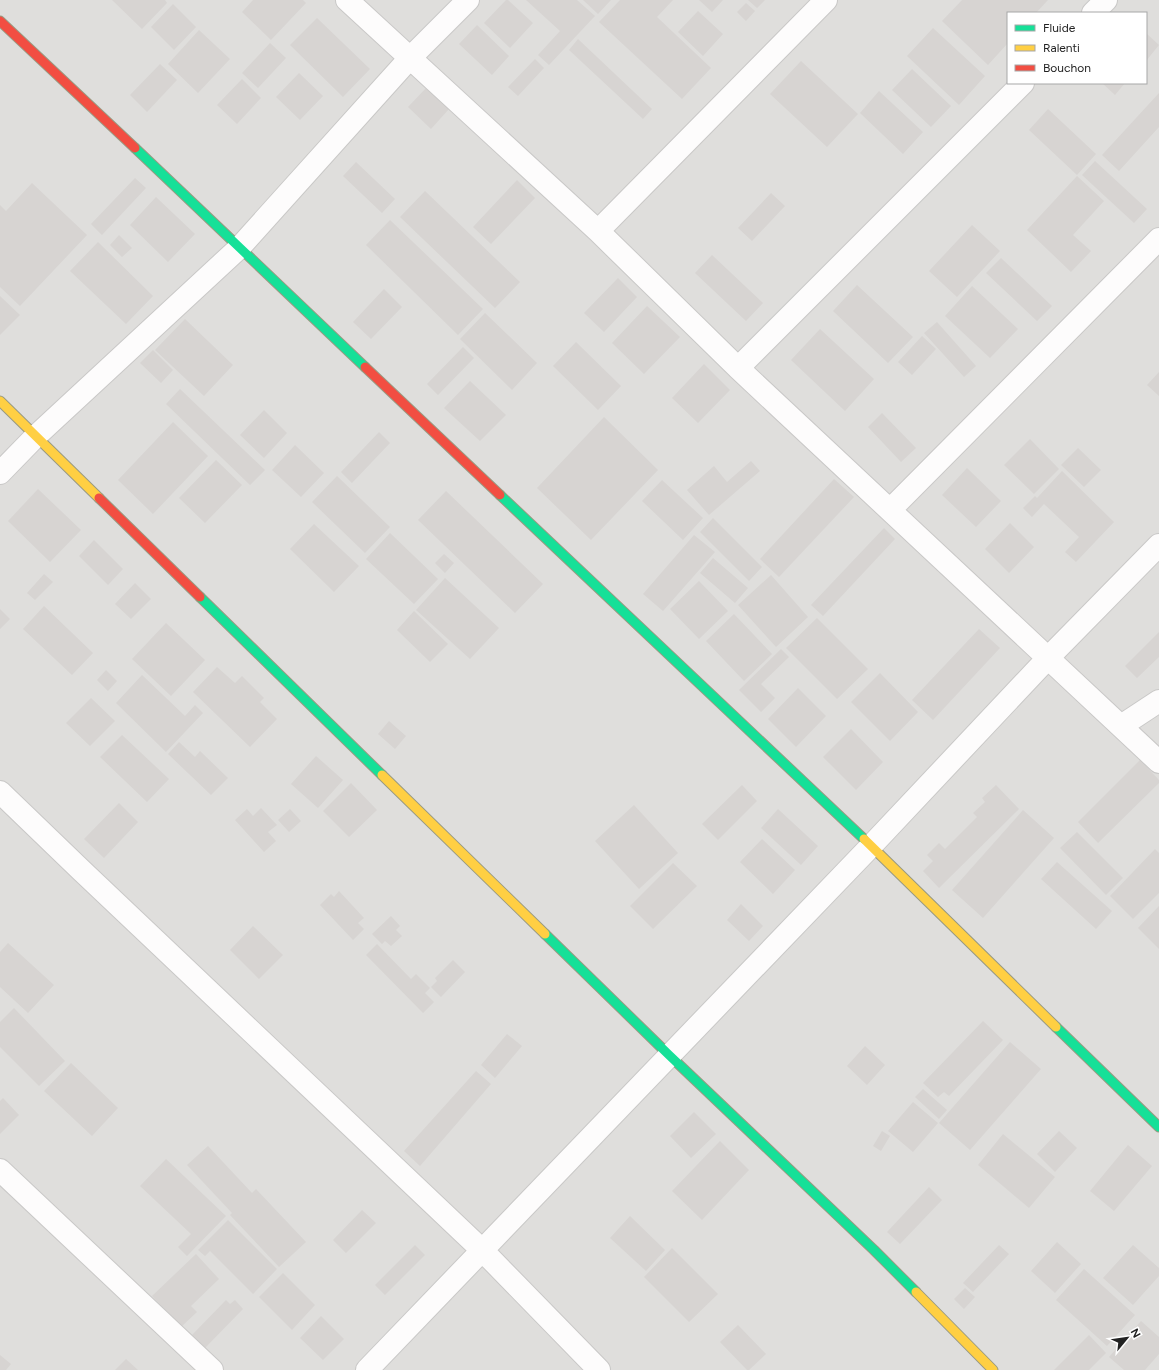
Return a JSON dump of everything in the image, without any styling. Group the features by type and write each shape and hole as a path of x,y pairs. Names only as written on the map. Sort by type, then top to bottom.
{"street":[{"path":"347,0 598,231 738,368 1159,762"},
{"path":"0,473 36,436 239,248 409,58 468,0"},
{"path":"598,231 826,0"},
{"path":"1094,12 1106,0"},
{"path":"0,22 871,846 1159,1127"},
{"path":"738,368 1022,84"},
{"path":"890,510 1159,238"},
{"path":"0,401 670,1055 874,1250 993,1370"},
{"path":"367,1370 871,846 1048,658 1159,546"},
{"path":"1121,726 1159,701"},
{"path":"0,792 482,1250 599,1370"},
{"path":"0,1170 212,1370"}],"shaded area":[{"path":"0,0 1159,0 1159,1370 0,1370"}],"building":[{"path":"112,0 165,0 167,3 142,29"},
{"path":"253,0 303,0 306,3 271,40 242,12"},
{"path":"506,0 508,0 533,23 510,48 484,23"},
{"path":"526,0 577,0 595,16 549,65 538,55 560,31"},
{"path":"583,0 611,0 598,14"},
{"path":"620,0 673,0 657,17 711,68 682,99 599,22"},
{"path":"699,0 723,0 712,12"},
{"path":"748,0 765,0 757,8"},
{"path":"962,0 1048,0 1037,12 1007,12 1007,44 988,65 942,21"},
{"path":"746,3 755,11 746,21 737,12"},
{"path":"173,4 196,27 174,50 151,27"},
{"path":"698,11 723,34 703,56 678,32"},
{"path":"317,18 370,69 343,97 290,45"},
{"path":"477,25 509,56 492,75 459,44"},
{"path":"933,28 985,76 959,105 907,56"},
{"path":"199,30 230,59 198,93 168,64"},
{"path":"1147,34 1159,45 1147,60"},
{"path":"578,39 652,109 643,119 569,50"},
{"path":"270,43 286,58 258,88 242,73"},
{"path":"535,59 544,68 518,96 508,87"},
{"path":"801,61 858,114 827,147 770,94"},
{"path":"160,64 177,80 147,112 130,95"},
{"path":"912,69 951,106 931,127 892,90"},
{"path":"299,73 323,96 300,120 276,97"},
{"path":"242,79 261,98 237,124 217,105"},
{"path":"1103,84 1124,84 1115,95"},
{"path":"427,87 449,109 431,129 408,107"},
{"path":"879,91 923,132 903,154 860,113"},
{"path":"1159,93 1159,127 1119,171 1102,155"},
{"path":"1048,109 1096,154 1077,175 1029,130"},
{"path":"1095,161 1147,209 1134,223 1082,175"},
{"path":"356,162 395,199 382,213 343,176"},
{"path":"1077,176 1104,201 1073,235 1091,251 1071,272 1027,230"},
{"path":"135,178 146,188 102,235 91,224"},
{"path":"517,180 535,198 491,244 473,227"},
{"path":"32,183 87,235 20,306 0,287 0,205 6,211"},
{"path":"425,191 520,282 495,308 400,217"},
{"path":"771,193 785,206 752,241 738,228"},
{"path":"156,197 195,234 168,262 130,225"},
{"path":"390,220 483,309 458,335 366,245"},
{"path":"972,225 1000,251 957,297 929,271"},
{"path":"119,235 132,248 122,257 110,245"},
{"path":"98,242 153,296 126,324 70,271"},
{"path":"712,255 763,303 746,321 695,273"},
{"path":"1001,258 1052,306 1037,321 986,273"},
{"path":"618,278 637,297 604,332 584,313"},
{"path":"857,285 913,337 888,363 833,311"},
{"path":"972,286 1018,329 990,358 945,316"},
{"path":"384,289 402,307 371,339 353,322"},
{"path":"0,296 20,315 0,335"},
{"path":"647,306 680,337 644,374 612,343"},
{"path":"485,313 537,363 512,390 460,339"},
{"path":"185,319 233,365 204,396 155,350"},
{"path":"937,322 976,366 964,377 924,333"},
{"path":"820,329 874,379 845,411 791,360"},
{"path":"922,336 936,349 912,375 898,362"},
{"path":"576,342 621,386 598,410 553,366"},
{"path":"463,347 474,358 438,395 427,384"},
{"path":"153,350 173,370 161,383 140,363"},
{"path":"704,364 730,390 698,423 672,398"},
{"path":"1159,372 1159,396 1147,385"},
{"path":"470,381 506,415 480,441 444,408"},
{"path":"180,389 265,470 250,485 166,404"},
{"path":"264,410 287,433 264,458 240,435"},
{"path":"882,413 916,448 901,462 868,427"},
{"path":"604,417 658,470 591,540 537,488"},
{"path":"173,422 208,456 153,514 118,480"},
{"path":"379,432 390,443 352,483 341,472"},
{"path":"1030,439 1059,469 1034,494 1004,465"},
{"path":"295,445 324,473 301,497 272,470"},
{"path":"1078,448 1101,470 1084,487 1061,465"},
{"path":"216,460 242,485 205,523 179,498"},
{"path":"751,461 760,471 709,515 687,490 714,466 727,482"},
{"path":"967,468 1001,501 976,527 942,495"},
{"path":"1062,471 1114,522 1076,562 1065,552 1079,537 1044,504 1032,517 1023,508 1035,496 1037,498"},
{"path":"337,476 390,527 365,553 312,502"},
{"path":"834,479 854,497 779,577 760,559"},
{"path":"662,480 703,518 683,540 642,501"},
{"path":"38,489 81,530 50,562 8,521"},
{"path":"446,491 543,584 515,613 418,520"},
{"path":"713,518 762,567 749,581 700,532"},
{"path":"1010,523 1034,547 1009,573 985,549"},
{"path":"314,524 359,566 334,592 290,549"},
{"path":"884,528 895,539 823,616 811,605"},
{"path":"390,533 438,579 414,604 366,559"},
{"path":"694,535 715,552 663,611 643,594"},
{"path":"94,540 123,569 108,585 79,556"},
{"path":"444,554 454,563 445,573 435,563"},
{"path":"713,558 748,588 735,603 700,573"},
{"path":"44,574 53,582 35,600 27,593"},
{"path":"771,575 808,617 776,647 738,605"},
{"path":"445,578 499,628 470,659 416,610"},
{"path":"699,581 728,611 699,639 670,609"},
{"path":"135,583 151,599 131,619 115,604"},
{"path":"44,606 93,653 72,675 23,629"},
{"path":"0,609 10,619 0,629"},
{"path":"414,611 448,644 430,662 397,630"},
{"path":"734,614 772,654 744,681 706,641"},
{"path":"817,618 868,669 837,699 786,648"},
{"path":"166,623 205,660 171,696 132,659"},
{"path":"979,629 1000,648 933,720 912,700"},
{"path":"1159,632 1159,657 1137,678 1125,666"},
{"path":"781,649 789,657 761,684 775,698 761,712 739,690"},
{"path":"217,667 235,683 242,676 264,698 260,702 277,719 250,747 193,692"},
{"path":"106,670 117,681 108,691 97,680"},
{"path":"880,673 918,712 890,741 851,702"},
{"path":"142,675 185,716 195,705 203,713 166,752 116,703"},
{"path":"798,688 826,716 796,747 768,719"},
{"path":"91,698 115,721 90,746 66,723"},
{"path":"389,721 406,736 395,749 378,734"},
{"path":"851,729 883,762 856,790 823,757"},
{"path":"122,735 169,779 147,802 100,757"},
{"path":"179,742 195,757 200,751 228,778 211,795 168,754"},
{"path":"316,756 343,780 318,808 291,784"},
{"path":"1140,760 1159,780 1159,783 1098,843 1078,822"},
{"path":"351,783 377,810 349,837 323,811"},
{"path":"742,785 757,801 718,840 702,824"},
{"path":"996,785 1019,809 939,888 923,871 933,861 927,855 939,843 945,849 977,817 973,813 985,802 982,798"},
{"path":"119,803 138,822 104,858 84,839"},
{"path":"634,805 678,853 639,889 595,841"},
{"path":"261,808 277,825 268,832 276,841 264,852 235,820 247,809 253,816"},
{"path":"290,809 301,821 289,832 278,820"},
{"path":"778,809 818,846 801,865 761,828"},
{"path":"1023,810 1054,838 983,918 952,890"},
{"path":"1077,832 1123,878 1106,895 1060,848"},
{"path":"762,839 795,870 773,894 740,862"},
{"path":"1155,849 1159,853 1159,893 1133,919 1110,896"},
{"path":"1057,862 1112,911 1096,929 1041,879"},
{"path":"673,863 697,886 653,929 630,906"},
{"path":"339,891 364,918 358,923 364,929 353,940 320,905 331,894 334,897"},
{"path":"741,904 763,926 749,941 727,920"},
{"path":"1159,906 1159,949 1138,928"},
{"path":"391,916 400,926 396,930 402,936 391,946 385,941 382,944 372,934"},
{"path":"253,926 283,955 259,979 230,950"},
{"path":"8,943 54,985 28,1013 0,987 0,952"},
{"path":"377,944 411,979 416,974 430,988 425,993 434,1002 423,1013 366,955"},
{"path":"453,960 465,972 441,997 431,987 437,981 435,978"},
{"path":"14,1008 65,1061 39,1086 0,1047 0,1022"},
{"path":"983,1021 1003,1040 949,1096 944,1092 938,1097 923,1083"},
{"path":"507,1034 522,1046 495,1078 481,1065"},
{"path":"1010,1042 1041,1069 970,1150 939,1123"},
{"path":"865,1046 885,1065 867,1085 847,1066"},
{"path":"71,1063 118,1108 92,1136 44,1091"},
{"path":"476,1071 491,1084 420,1166 404,1151"},
{"path":"923,1089 947,1110 939,1119 915,1097"},
{"path":"3,1098 19,1115 0,1134 0,1101"},
{"path":"913,1102 938,1123 913,1152 888,1131"},
{"path":"694,1112 716,1134 691,1158 670,1136"},
{"path":"882,1131 890,1136 881,1151 873,1146"},
{"path":"1059,1131 1077,1148 1055,1172 1037,1154"},
{"path":"1003,1134 1055,1177 1029,1208 978,1165"},
{"path":"720,1141 749,1170 702,1220 672,1191"},
{"path":"1128,1145 1152,1166 1114,1211 1090,1191"},
{"path":"208,1146 252,1193 256,1189 306,1242 279,1267 230,1215 232,1213 187,1165"},
{"path":"166,1159 226,1216 187,1256 178,1247 191,1234 140,1186"},
{"path":"929,1187 942,1200 900,1244 887,1232"},
{"path":"362,1210 376,1223 346,1253 333,1240"},
{"path":"630,1216 665,1250 646,1271 610,1238"},
{"path":"228,1220 277,1269 253,1294 210,1251 205,1256 198,1250"},
{"path":"1057,1242 1081,1264 1055,1293 1031,1271"},
{"path":"415,1245 425,1255 385,1295 375,1285"},
{"path":"999,1245 1009,1254 973,1292 963,1283"},
{"path":"1133,1245 1159,1268 1159,1276 1133,1305 1103,1278"},
{"path":"672,1248 718,1294 689,1322 644,1277"},
{"path":"196,1254 219,1279 191,1306 197,1312 181,1327 152,1296"},
{"path":"1084,1269 1135,1315 1107,1346 1056,1300"},
{"path":"283,1273 315,1305 292,1330 259,1297"},
{"path":"965,1288 975,1297 964,1309 954,1299"},
{"path":"226,1300 230,1304 235,1300 243,1309 205,1348 192,1335"},
{"path":"321,1316 344,1339 323,1360 300,1338"},
{"path":"1141,1321 1159,1337 1159,1354 1145,1370 1124,1370 1109,1357"},
{"path":"738,1325 766,1354 749,1370 747,1370 720,1342"},
{"path":"1089,1335 1106,1353 1089,1370 1054,1370"},
{"path":"0,1355 11,1364 6,1370 0,1370"},
{"path":"126,1359 138,1370 115,1370"}],"traffic: fast":[{"path":"135,148 365,367"},
{"path":"500,495 864,839"},
{"path":"200,597 382,775"},
{"path":"545,934 916,1292"},
{"path":"1056,1027 1159,1127"}],"traffic: slow":[{"path":"0,401 99,498"},
{"path":"382,775 545,934"},
{"path":"864,839 1056,1027"},
{"path":"916,1292 993,1370"}],"traffic: jam":[{"path":"0,21 135,148"},
{"path":"365,367 500,495"},
{"path":"99,498 200,597"}]}
